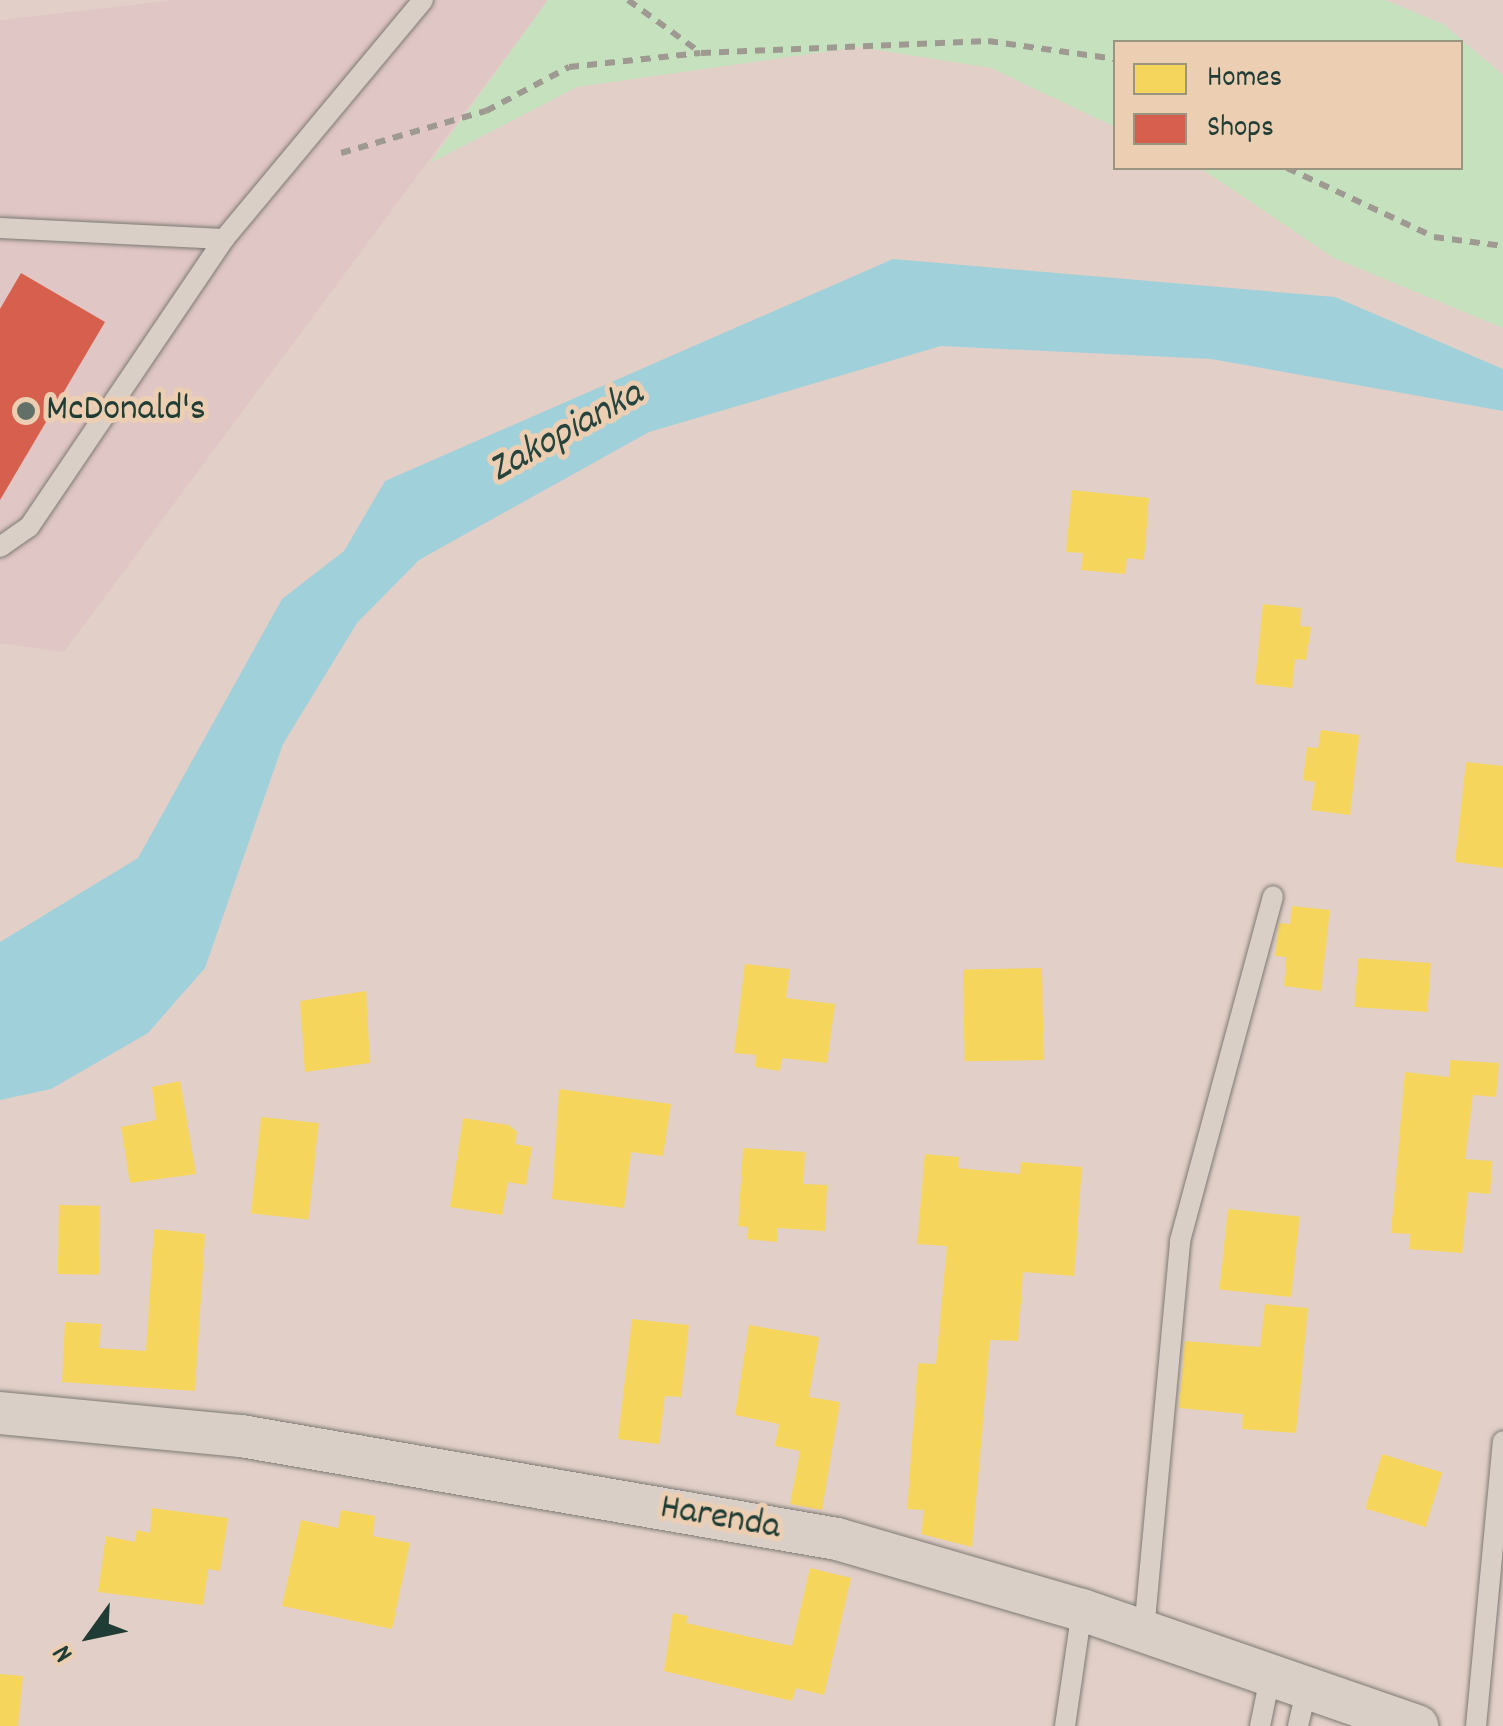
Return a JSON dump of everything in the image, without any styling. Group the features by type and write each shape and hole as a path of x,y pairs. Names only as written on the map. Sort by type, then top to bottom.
{"street":[{"name":"Harenda","path":"0,1414 241,1436 837,1540 1144,1631 1292,1696 1417,1726"}],"lane":[{"path":"0,546 28,527 224,239 424,0"},
{"path":"0,228 224,239"},
{"path":"1144,1631 1180,1241 1273,896"},
{"path":"1476,1726 1503,1441"},
{"path":"1065,1726 1082,1610"},
{"path":"1260,1726 1292,1696"}],"path":[{"path":"628,0 701,53"},
{"path":"300,149 350,154 486,110 569,67 701,53 988,40 1113,59"},
{"path":"1291,170 1434,237 1503,246"}],"shaded area":[{"path":"175,0 548,0 64,652 0,643 0,20"}],"green space":[{"path":"548,0 1385,0 1443,24 1462,40 1113,40 1113,126 991,68 859,47 577,87 430,163"},
{"path":"1463,41 1503,75 1503,328 1334,258 1203,170 1463,170"}],"water":[{"name":"Zakopianka","path":"893,259 1335,297 1503,369 1503,411 1211,359 941,346 649,432 419,560 357,623 283,744 205,968 148,1033 51,1089 0,1100 0,942 138,858 282,599 344,551 385,481"}],"building: Homes":[{"path":"1072,490 1149,498 1144,560 1127,558 1125,574 1081,570 1083,553 1066,552"},
{"path":"1263,604 1301,608 1300,626 1311,627 1306,660 1295,659 1292,688 1255,684"},
{"path":"1321,730 1359,735 1350,815 1311,810 1315,782 1303,780 1307,747 1318,748"},
{"path":"1466,762 1503,766 1503,868 1455,862"},
{"path":"1292,906 1330,910 1321,991 1284,986 1286,957 1275,956 1279,923 1290,924"},
{"path":"1358,958 1431,963 1427,1012 1355,1007"},
{"path":"745,964 790,969 786,998 835,1004 827,1063 782,1058 780,1071 755,1067 756,1055 734,1053"},
{"path":"1042,968 1044,1060 965,1061 963,969"},
{"path":"366,991 370,1063 305,1072 300,1001"},
{"path":"1450,1060 1499,1063 1496,1097 1473,1095 1465,1159 1492,1161 1490,1194 1468,1192 1462,1253 1409,1249 1410,1234 1391,1233 1405,1072 1449,1077"},
{"path":"180,1081 196,1174 130,1183 121,1127 156,1120 152,1087"},
{"path":"559,1089 671,1104 663,1156 631,1152 624,1208 552,1199"},
{"path":"261,1117 319,1123 309,1220 251,1213"},
{"path":"463,1118 509,1125 517,1132 515,1144 532,1147 526,1185 508,1182 502,1215 450,1207"},
{"path":"743,1148 805,1152 803,1184 827,1185 825,1231 777,1228 777,1242 747,1239 748,1227 738,1226"},
{"path":"925,1154 959,1157 958,1168 1020,1174 1021,1162 1082,1167 1074,1276 1023,1272 1018,1341 990,1340 972,1547 921,1534 924,1510 907,1509 918,1363 936,1364 947,1246 917,1244"},
{"path":"59,1205 100,1206 99,1275 58,1274"},
{"path":"1228,1209 1300,1217 1291,1297 1220,1290"},
{"path":"154,1229 205,1234 195,1391 62,1382 65,1322 101,1324 99,1348 146,1351"},
{"path":"1265,1304 1308,1308 1296,1433 1242,1429 1243,1414 1179,1408 1185,1341 1260,1347"},
{"path":"632,1319 689,1325 681,1397 665,1396 659,1444 618,1439"},
{"path":"749,1325 819,1337 809,1397 840,1402 822,1510 790,1504 800,1451 775,1446 779,1424 735,1415"},
{"path":"1382,1454 1442,1472 1426,1527 1365,1509"},
{"path":"152,1508 228,1518 220,1571 208,1569 203,1605 98,1592 106,1536 135,1542 137,1530 150,1533"},
{"path":"341,1510 375,1516 373,1536 410,1543 392,1629 282,1606 301,1520 338,1528"},
{"path":"810,1568 851,1578 824,1695 796,1688 792,1701 664,1671 673,1613 688,1616 686,1623 792,1646"},
{"path":"0,1674 23,1676 18,1726 0,1726"}],"building: Shops":[{"name":"McDonald's","path":"21,273 105,322 0,500 0,309"}],"place":[{"name":"McDonald's","path":"26,411"}]}
